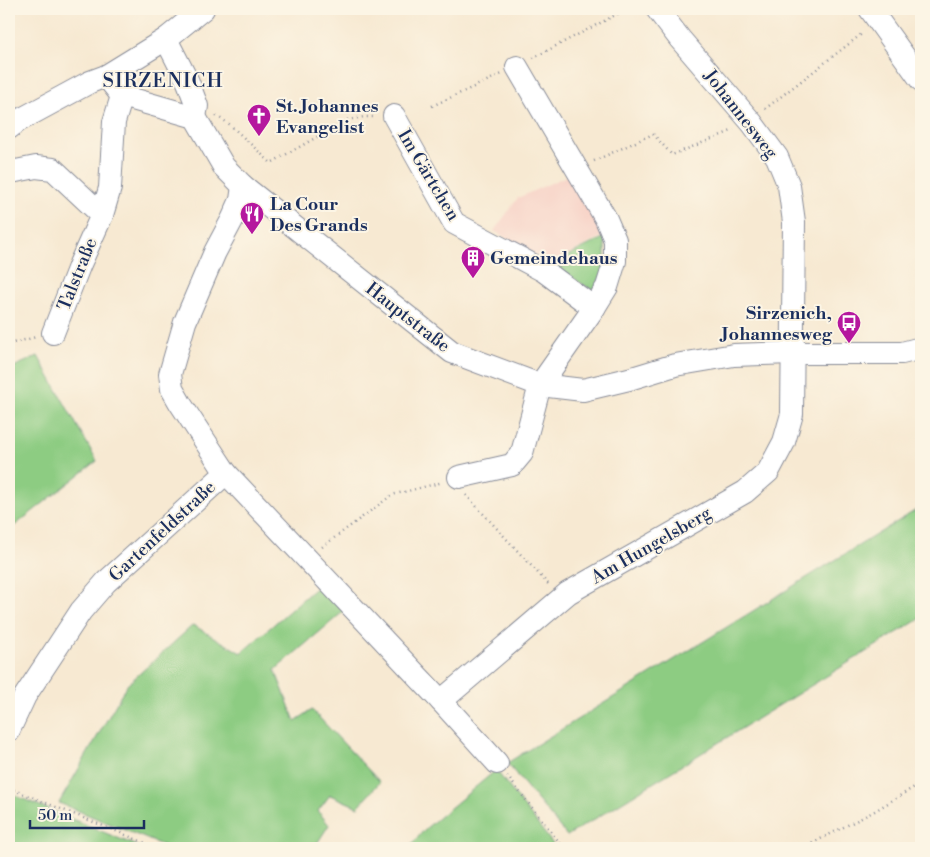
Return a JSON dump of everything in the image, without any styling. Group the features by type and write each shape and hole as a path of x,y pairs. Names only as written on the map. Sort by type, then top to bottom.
{"street":[{"path":"9,128 90,82 106,76 166,39 203,9"},
{"name":"Johannesweg","path":"657,9 680,39 752,122 777,157 789,186 794,222 792,353"},
{"path":"874,15 921,80"},
{"path":"166,39 188,82 197,106 205,116"},
{"path":"455,484 512,465 522,453 540,385 608,287 615,261 615,240 606,219 518,67"},
{"path":"106,76 122,96 205,116"},
{"name":"Talstraße","path":"53,333 80,264 102,215 110,188 114,122 122,96"},
{"name":"Hauptstraße","path":"205,116 224,167 243,186 452,352 540,385 583,390 675,365 734,355 902,353 921,348"},
{"name":"Im Gärtchen","path":"394,116 454,223 544,271 594,308"},
{"name":"Talstraße","path":"9,169 16,171 36,167 53,170 102,215"},
{"name":"Gartenfeldstraße","path":"9,730 26,696 81,611 106,582 226,473 172,389 170,374 185,322 215,252 232,220 243,186"},
{"name":"Am Hungelsberg","path":"441,701 568,593 745,492 768,472 784,442 792,414 792,353"},
{"path":"226,473 497,763"}],"path":[{"path":"432,106 518,67 627,9"},
{"path":"577,168 653,134 672,155 752,122 874,15"},
{"path":"205,116 228,123 272,163 348,120 364,117 394,116"},
{"path":"9,344 53,333"},
{"path":"307,559 392,495 455,484 562,598"},
{"path":"497,763 564,848"},
{"path":"803,848 921,784"},
{"path":"9,788 158,848"}],"shaded area":[{"path":"575,172 606,234 551,264 494,231 518,198"}],"green space":[{"path":"605,237 605,269 593,291 551,264"},
{"path":"38,356 97,461 9,530 9,369"},
{"path":"921,507 921,618 567,836 507,763"},
{"path":"320,584 344,611 275,670 295,721 312,710 380,782 358,807 330,795 318,811 329,825 314,848 169,848 59,803 127,685 193,625 241,653"},
{"path":"496,770 556,848 409,848 425,829"},
{"path":"9,793 142,848 9,848"}],"place":[{"name":"St. Johannes Evangelist","path":"259,137"},
{"name":"La Cour Des Grands","path":"252,235"},
{"name":"Gemeindehaus","path":"473,279"},
{"name":"Sirzenich, Johannesweg","path":"849,344"}],"district":[{"name":"SIRZENICH","path":"163,80"}]}
